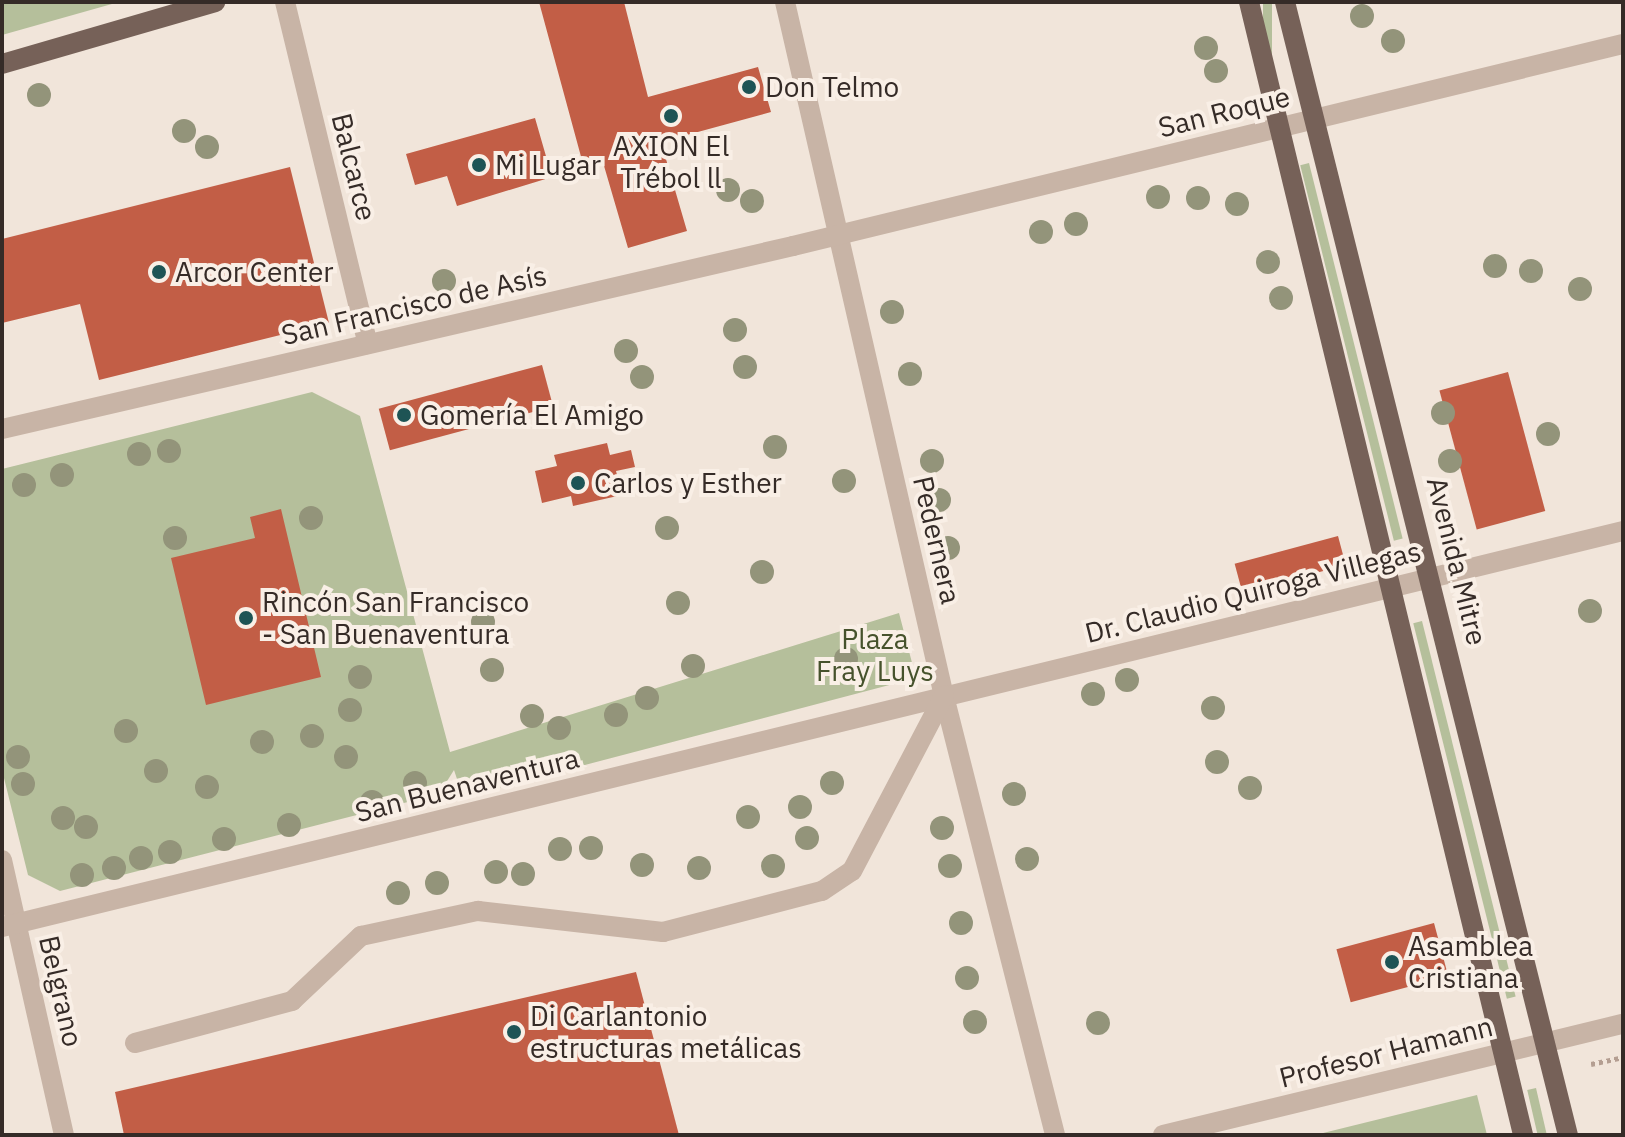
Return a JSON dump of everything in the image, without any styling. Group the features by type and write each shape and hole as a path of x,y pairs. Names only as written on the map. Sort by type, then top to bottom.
{"main road":[{"path":"2,64 215,2"},
{"path":"1249,2 1276,128 1392,587 1523,1135"},
{"name":"Avenida Mitre","path":"1285,2 1317,118 1568,1135"}],"street":[{"name":"Balcarce","path":"285,2 368,344"},
{"name":"Pedernera","path":"785,2 944,696 1055,1135"},
{"name":"San Roque","path":"838,235 1623,44"},
{"name":"San Francisco de Asís","path":"2,429 838,235"},
{"name":"Dr. Claudio Quiroga Villegas","path":"944,696 1431,575 1623,531"},
{"name":"San Buenaventura","path":"9,925 944,696"},
{"path":"135,1043 292,1001 361,936 478,911 663,932 822,891 852,871 944,696"},
{"name":"Belgrano","path":"2,860 9,925 64,1135"},
{"name":"Profesor Hamann","path":"1163,1135 1623,1024"}],"path":[{"path":"1591,1064 1623,1057"}],"green space":[{"path":"2,2 119,2 2,35"},
{"path":"1263,2 1272,2 1272,79 1263,79"},
{"path":"1309,163 1403,539 1394,541 1300,165"},
{"name":"Rincón San Francisco - San Buenaventura","path":"312,392 360,416 450,752 899,613 916,678 463,797 454,770 439,794 60,891 28,875 2,770 2,469"},
{"path":"1422,621 1516,997 1507,999 1413,623"},
{"path":"1536,1088 1547,1135 1538,1135 1527,1090"},
{"path":"1477,1095 1487,1135 1315,1135"}],"building":[{"path":"539,2 624,2 648,97 758,67 771,112 661,142 687,231 628,248 602,159 583,164"},
{"name":"Mi Lugar","path":"535,118 552,177 457,206 447,176 415,185 406,154"},
{"name":"Arcor Center","path":"290,167 329,323 99,380 80,304 2,323 2,239"},
{"path":"542,365 553,407 390,450 379,409"},
{"path":"1508,372 1545,511 1477,529 1439,390"},
{"name":"Carlos y Esther","path":"607,443 610,455 631,450 635,467 616,471 622,495 573,506 571,496 542,503 535,471 557,466 554,455"},
{"name":"Rincón San Francisco - San Buenaventura","path":"281,509 321,677 206,705 171,558 255,538 250,517"},
{"path":"1338,536 1346,565 1242,593 1235,564"},
{"name":"Asamblea Cristiana","path":"1434,923 1448,976 1351,1002 1336,949"},
{"name":"Di Carlantonio estructuras metálicas","path":"636,972 679,1135 124,1135 115,1092"}],"place":[{"name":"Don Telmo","path":"749,87"},
{"name":"AXION El Trébol ll","path":"671,116"},
{"name":"Mi Lugar","path":"479,165"},
{"name":"Arcor Center","path":"159,272"},
{"name":"Gomería El Amigo","path":"404,415"},
{"name":"Carlos y Esther","path":"578,483"},
{"name":"Rincón San Francisco - San Buenaventura","path":"246,618"},
{"name":"Asamblea Cristiana","path":"1392,962"},
{"name":"Di Carlantonio estructuras metálicas","path":"514,1032"}],"park label":[{"name":"Plaza Fray Luys","path":"875,655"}]}
